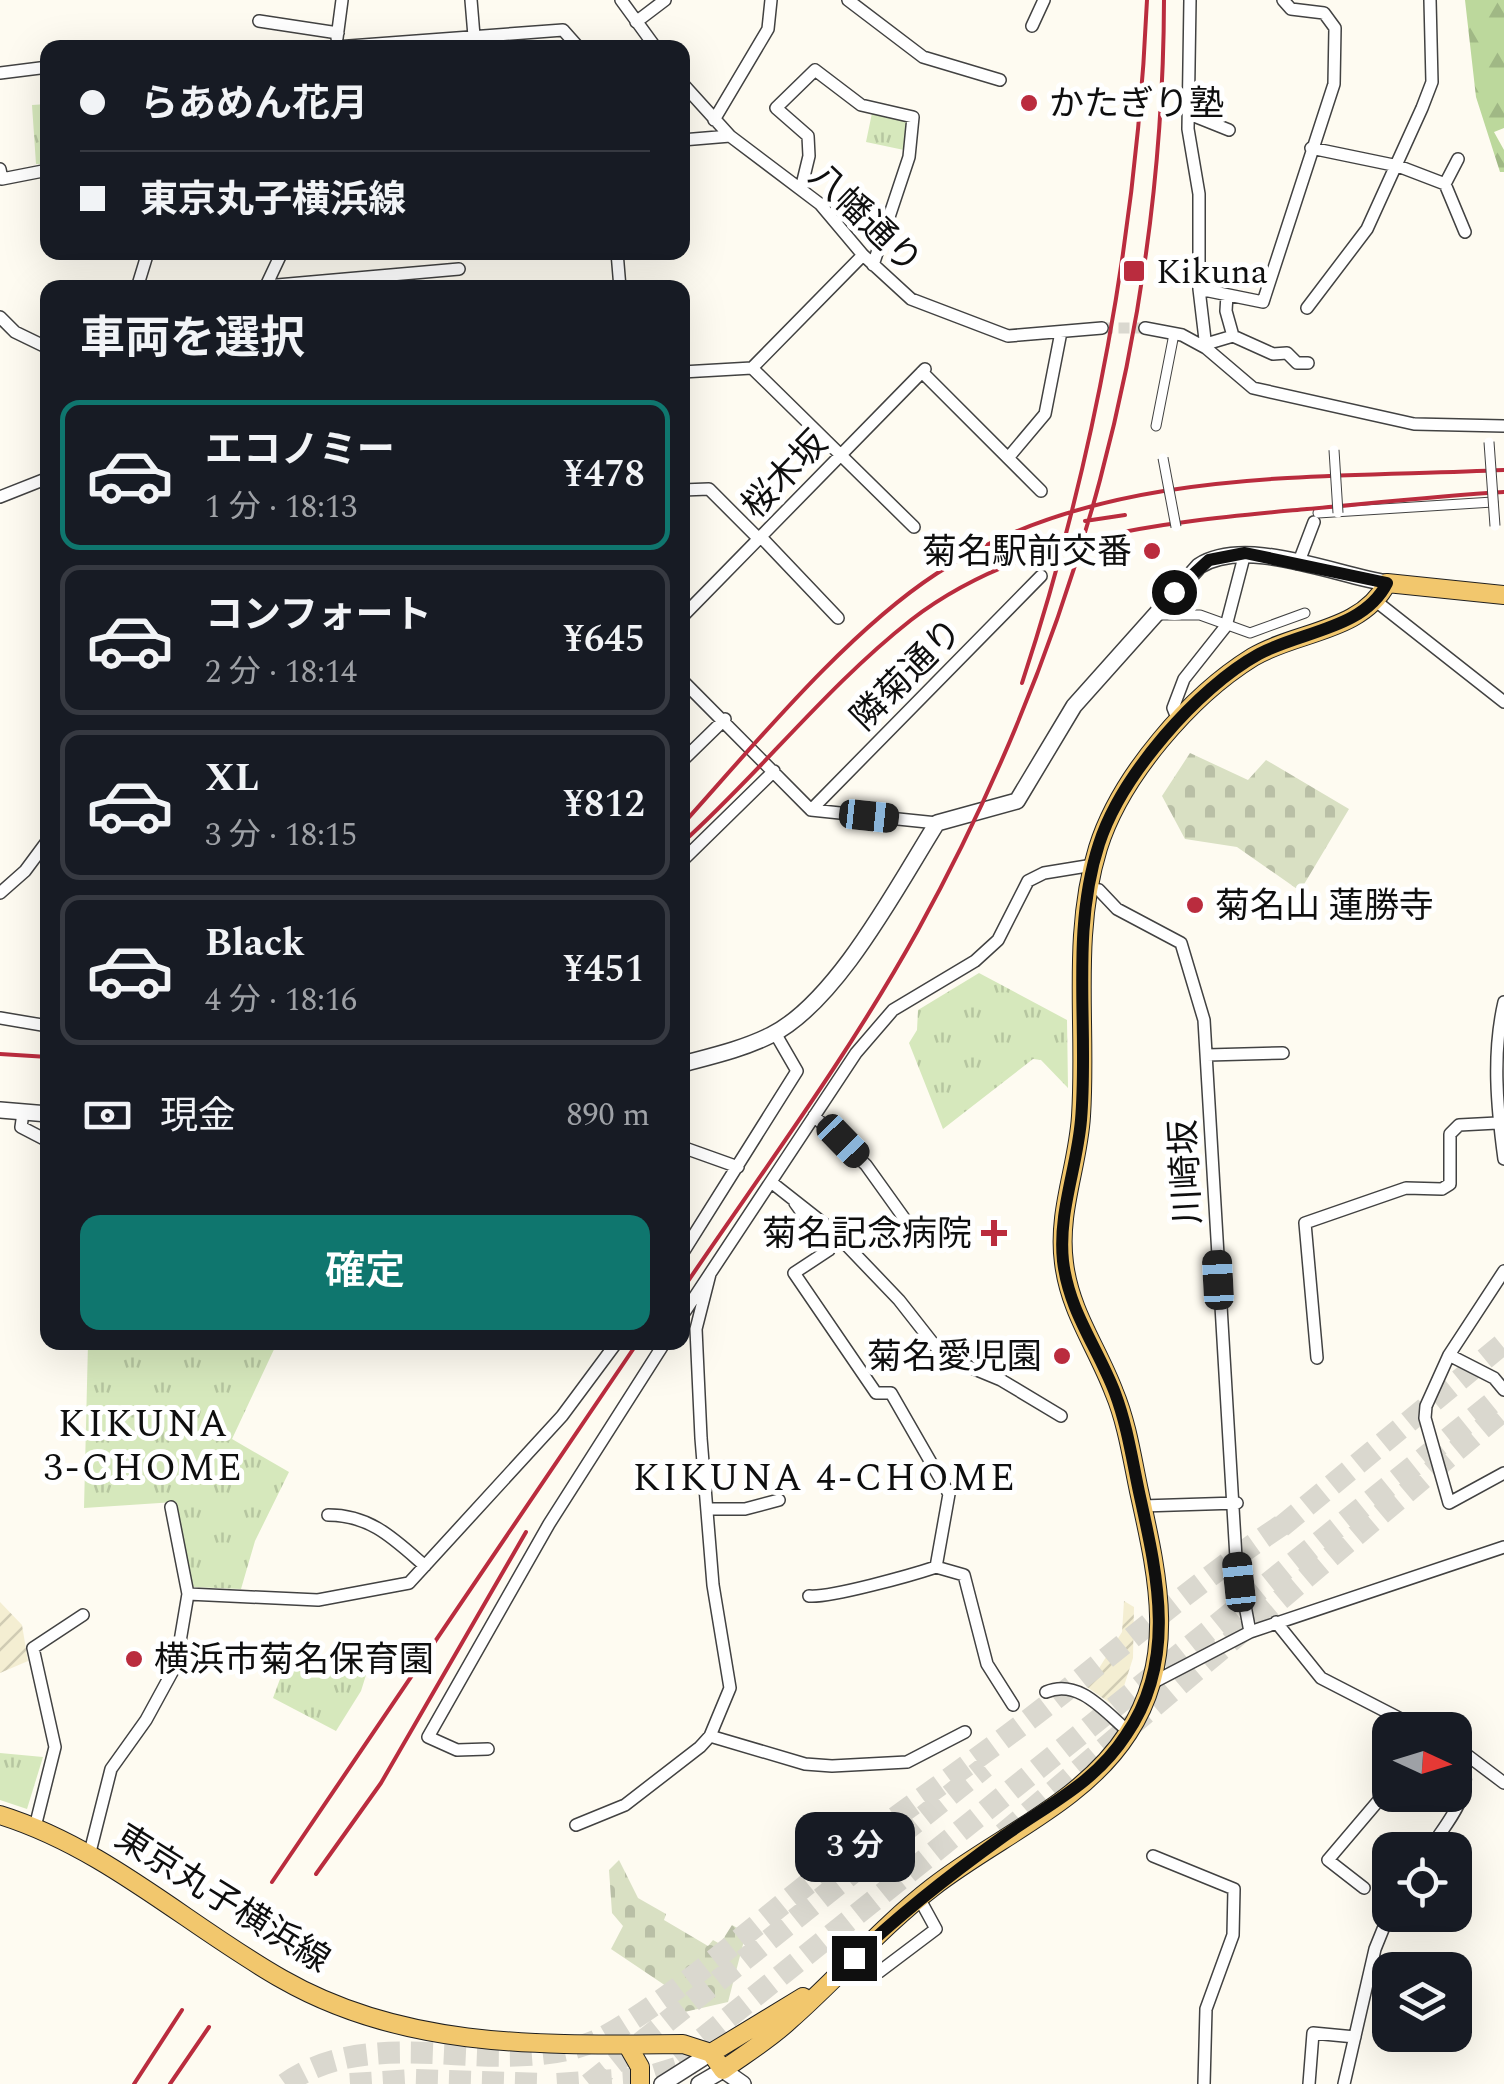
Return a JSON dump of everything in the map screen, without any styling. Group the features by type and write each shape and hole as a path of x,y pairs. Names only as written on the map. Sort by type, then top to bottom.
{"main road":[{"path":"833,1978 711,2053 723,2070 788,2022 919,1898 1085,1783 1129,1732 1152,1682 1159,1647 1160,1609 1142,1506 1120,1406 1078,1318 1064,1262 1062,1225 1081,1120 1083,931 1088,888 1104,828 1130,778 1179,723 1254,657 1356,616 1378,602 1387,583 1504,595"},
{"name":"東京丸子横浜線","path":"0,1815 35,1826 90,1852 284,1980 345,2010 434,2036 628,2046 683,2044 711,2053"},
{"path":"628,2046 640,2067 640,2084"}],"street":[{"path":"336,40 342,0"},
{"path":"471,0 474,40"},
{"path":"622,0 650,40"},
{"path":"636,22 664,0"},
{"path":"714,120 768,29 771,0"},
{"path":"848,0 922,57 955,70 1000,80"},
{"path":"1032,26 1044,0"},
{"path":"1190,0 1189,114 1199,194 1199,289 1206,346"},
{"path":"1199,289 1263,302 1267,296 1310,148 1334,84 1335,28 1324,13 1291,9 1283,0"},
{"path":"1307,308 1367,229 1432,82 1430,0"},
{"path":"259,21 329,40"},
{"path":"489,40 563,30 572,40"},
{"path":"0,73 40,67"},
{"path":"801,188 810,156 808,136 776,108 815,70 862,104 913,116 908,157 873,264"},
{"name":"八幡通り","path":"690,92 730,136 801,188 911,299 968,327 1008,336 1102,328"},
{"path":"1189,114 1229,130"},
{"path":"690,139 730,136"},
{"path":"1310,148 1398,166 1445,184 1465,232"},
{"path":"1445,184 1458,159"},
{"path":"1,174 40,171"},
{"path":"690,372 752,368 863,254"},
{"path":"337,280 459,268"},
{"path":"1227,295 1226,311 1233,336"},
{"path":"0,317 16,332 40,344"},
{"path":"1146,328 1206,346 1253,388 1414,424 1504,426"},
{"path":"1041,492 1008,458 1045,414 1061,332"},
{"path":"1156,426 1174,334"},
{"path":"1206,346 1233,336 1273,354 1287,353 1297,363 1308,362"},
{"path":"752,368 914,527"},
{"name":"桜木坂","path":"690,609 923,371 1008,458"},
{"path":"1489,442 1495,526"},
{"path":"1334,450 1338,512"},
{"path":"1163,458 1176,527"},
{"path":"0,497 40,481"},
{"path":"690,489 709,488 838,618"},
{"path":"1298,564 1316,518 1338,512 1493,502"},
{"path":"1179,723 1173,708 1184,679 1226,626 1245,553"},
{"path":"690,687 811,810 937,823 1017,801 1074,706 1154,614 1187,569 1245,553 1387,583"},
{"name":"隣菊通り","path":"811,810 1042,576"},
{"path":"1378,602 1504,702"},
{"path":"1154,614 1200,615 1250,633 1306,613"},
{"path":"690,753 725,720"},
{"path":"690,854 774,771"},
{"path":"690,1061 774,1033 850,960 937,823"},
{"path":"3,887 40,853"},
{"path":"690,1304 856,1053 893,1010 975,961 998,940 1028,882 1044,873 1093,865"},
{"name":"川崎坂","path":"1088,888 1099,890 1118,909 1181,942 1204,1020 1242,1607 1250,1632"},
{"path":"1504,1002 1504,1159"},
{"path":"0,1018 40,1025"},
{"path":"690,1242 797,1072 774,1033"},
{"path":"1207,1055 1284,1053"},
{"path":"0,1110 40,1114"},
{"path":"22,1113 21,1127 40,1137"},
{"path":"814,1116 866,1165 909,1225"},
{"path":"1317,1358 1305,1223 1406,1188 1442,1189 1450,1184 1450,1134 1459,1125 1501,1129"},
{"path":"690,1150 738,1167"},
{"path":"771,1182 832,1230 898,1300 943,1356 1002,1380 1061,1416"},
{"path":"794,1203 829,1250 794,1274 876,1393 891,1392 949,1494 936,1567"},
{"path":"1504,1270 1449,1355 1425,1418 1448,1503 1504,1473"},
{"path":"576,1825 625,1805 710,1736 730,1688 713,1585 696,1329 710,1274"},
{"path":"188,1594 250,1600 318,1600 409,1583 562,1416 612,1350"},
{"path":"488,1749 457,1750 428,1737 550,1524 660,1350"},
{"path":"1449,1355 1494,1378 1504,1390"},
{"path":"707,1509 745,1509 779,1500"},
{"path":"1142,1506 1235,1504"},
{"path":"90,1852 110,1769 146,1720 176,1665 188,1594 171,1507"},
{"path":"328,1516 352,1516 375,1524 426,1566"},
{"path":"1152,1682 1276,1622 1504,1547"},
{"path":"809,1596 826,1598 857,1585 936,1567 964,1575 987,1664 1014,1705"},
{"path":"35,1826 55,1747 32,1648 82,1615"},
{"path":"1276,1622 1321,1678 1387,1712"},
{"path":"1046,1692 1059,1686 1080,1691 1129,1732"},
{"path":"710,1736 805,1764 832,1766 907,1762 965,1732"},
{"path":"1472,1759 1504,1783"},
{"path":"1364,1888 1328,1860 1372,1807"},
{"path":"1153,1856 1234,1889 1234,1935 1206,2009 1204,2084"},
{"path":"880,1972 936,1929 919,1898"},
{"path":"1344,2084 1382,1932"},
{"path":"1309,2084 1312,2033 1354,2037"},
{"path":"662,2084 711,2053"},
{"path":"699,2084 723,2070 744,2084"}],"shaded area":[{"path":"1124,1601 1134,1607 1133,1658 1117,1708 1087,1687 1122,1632"},
{"path":"0,1602 22,1625 28,1661 0,1673"}],"green space":[{"path":"1465,0 1504,0 1504,128 1494,132 1504,150 1504,172 1500,172 1476,97"},
{"path":"40,104 40,164 36,164 32,105"},
{"path":"872,113 907,122 904,150 866,142"},
{"path":"1190,753 1248,780 1266,760 1349,809 1300,891 1237,847 1185,839 1162,796"},
{"path":"979,973 1067,1020 1068,1088 1041,1060 1033,1059 943,1129 909,1043 917,1030 918,1010"},
{"path":"88,1350 274,1350 232,1439 289,1472 255,1541 241,1589 193,1587 175,1502 84,1508"},
{"path":"335,1647 363,1660 366,1675 361,1691 336,1731 273,1698 287,1660 313,1667"},
{"path":"0,1753 43,1757 27,1809 0,1800"},
{"path":"619,1860 638,1898 666,1914 664,1920 708,1946 713,1940 720,1944 732,1925 746,1933 728,2002 680,2013 672,1990 611,1949 623,1926 612,1913 609,1870"}],"tunnel":[{"path":"1102,328 1145,328"},
{"path":"1281,1527 1504,1343"},
{"path":"677,2059 1497,1399"},
{"path":"1003,1834 1504,1410"},
{"path":"285,2084 321,2065 360,2055 524,2055 564,2050 602,2038 684,1983 841,1858 1291,1519"},
{"path":"589,2084 985,1767"},
{"path":"557,2084 644,2078 693,2063"},
{"path":"350,2084 414,2080 545,2084"}],"railway":[{"path":"1022,683 1070,516 1108,346 1133,173 1147,0"},
{"path":"690,1278 804,1113 891,977 974,821 1023,710 1065,596 1100,480 1127,363 1147,243 1160,122 1164,0"},
{"path":"690,816 802,692 868,627 936,574 999,539 1067,513 1211,484 1504,470"},
{"path":"690,835 880,646 955,591 1001,568 1050,550 1151,527 1504,492"},
{"path":"1085,521 1125,515"},
{"path":"0,1054 40,1056"},
{"path":"272,1882 633,1350"},
{"path":"316,1874 381,1783 526,1532"},
{"path":"134,2084 182,2010"},
{"path":"170,2084 209,2027"}],"place":[{"name":"かたぎり塾","path":"1029,103"},
{"name":"Kikuna","path":"1134,271"},
{"name":"菊名駅前交番","path":"1152,551"},
{"name":"菊名山 蓮勝寺","path":"1195,905"},
{"name":"菊名記念病院","path":"994,1233"},
{"name":"菊名愛児園","path":"1062,1356"},
{"name":"横浜市菊名保育園","path":"134,1659"}],"district":[{"name":"KIKUNA 3-CHOME","path":"144,1445"},
{"name":"KIKUNA 4-CHOME","path":"825,1477"}],"route":[{"path":"854,1958 932,1887 1071,1794 1098,1771 1136,1720 1156,1667 1160,1621 1154,1562 1124,1423 1110,1380 1078,1318 1067,1284 1062,1244 1065,1203 1081,1120 1083,931 1088,888 1104,828 1114,807 1130,778 1158,743 1224,679 1254,657 1367,612 1378,602 1387,583 1245,553 1209,560 1174,592"}]}
